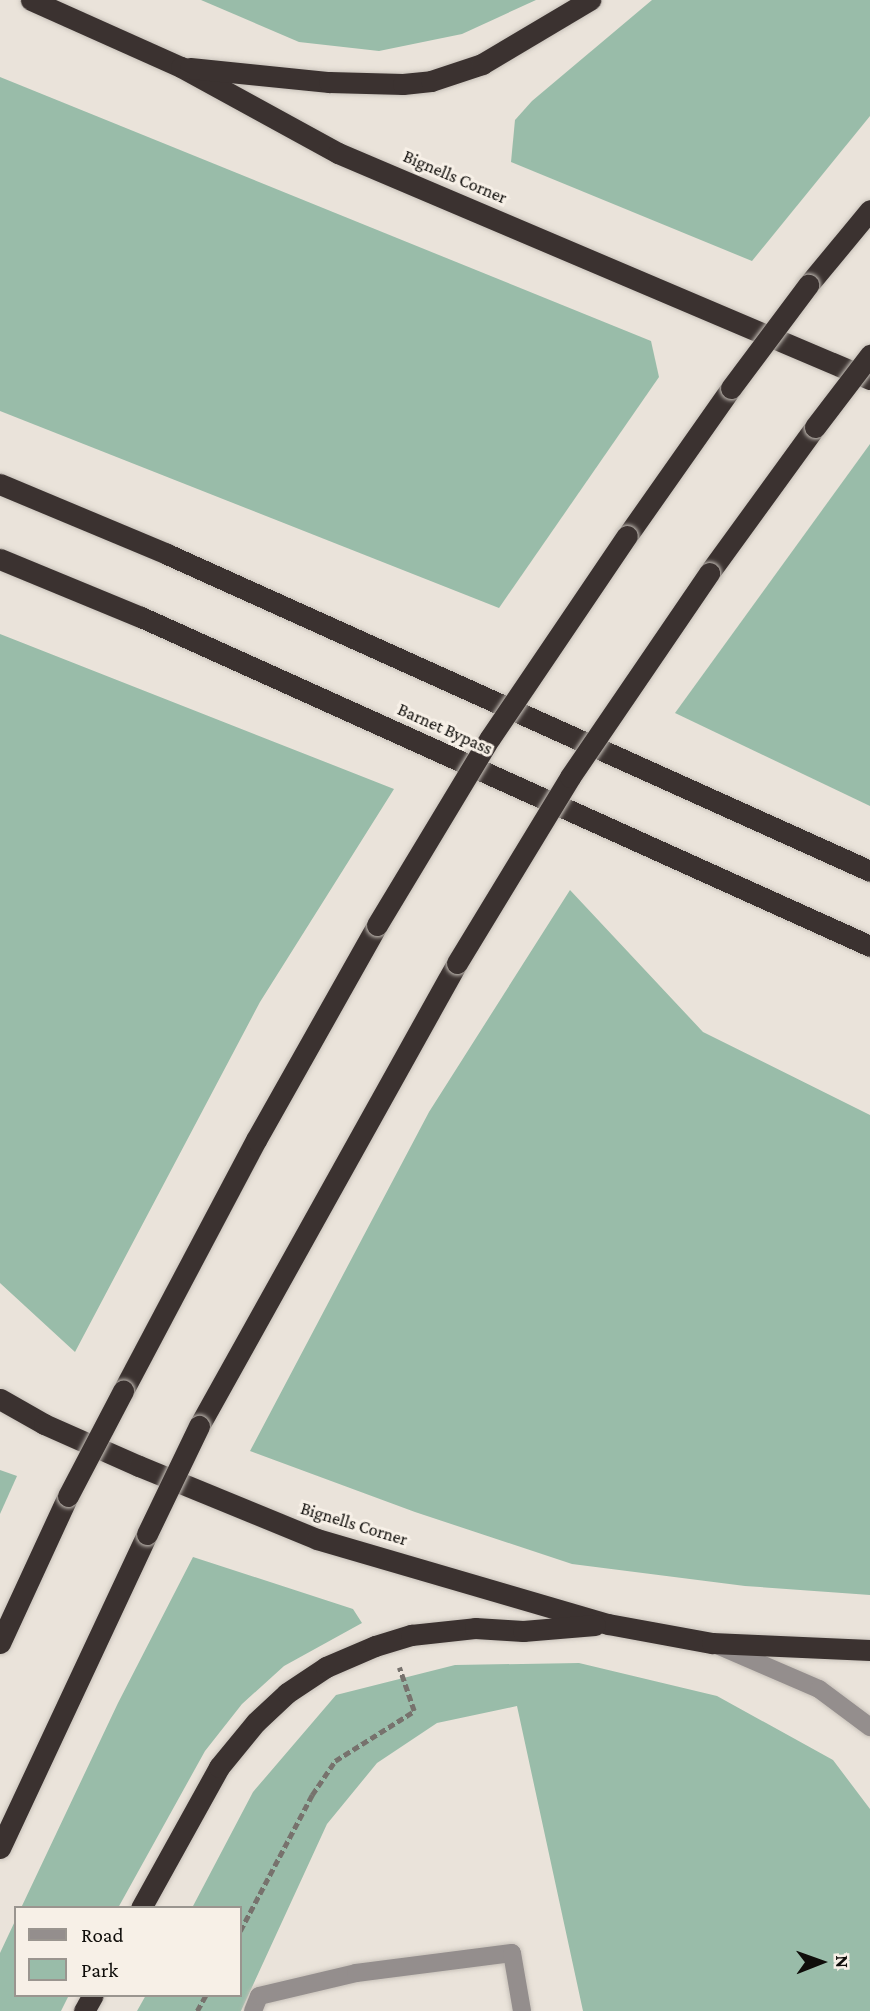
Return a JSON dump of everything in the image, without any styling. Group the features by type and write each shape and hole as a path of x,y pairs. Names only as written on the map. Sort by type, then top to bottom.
{"highway":[{"name":"Bignells Corner","path":"31,0 181,67 338,153 870,379"},
{"path":"181,67 329,82 403,84 431,81 482,64 590,0"},
{"path":"0,1643 68,1496 256,1140 377,925 490,738 731,388 808,285 870,210"},
{"path":"0,1848 199,1426 457,962 570,776 709,573 870,355"},
{"path":"0,484 167,554 870,870"},
{"name":"Barnet Bypass","path":"0,559 141,617 870,946"},
{"name":"Bignells Corner","path":"0,1399 44,1424 139,1466 317,1539 608,1624 712,1643 870,1650"},
{"path":"142,1906 219,1767 256,1722 287,1693 326,1667 374,1646 411,1635 475,1628 523,1631 608,1624"}],"street":[{"name":"Bignells Corner","path":"712,1643 819,1689 870,1727"},
{"path":"253,2011 259,1996 356,1973 512,1953 522,2011"}],"path":[{"path":"242,1927 312,1795 335,1760 414,1711 399,1667"}],"green space":[{"path":"201,0 536,0 462,34 379,51 299,42"},
{"path":"652,0 870,0 870,116 752,261 511,162 515,120 532,101"},
{"path":"0,77 651,341 659,377 499,608 0,411"},
{"path":"870,444 870,806 675,713"},
{"path":"0,634 394,789 260,1002 75,1352 0,1283"},
{"path":"570,890 703,1032 870,1115 870,1595 745,1586 572,1564 415,1512 250,1451 429,1112"},
{"path":"0,1470 17,1476 0,1514"},
{"path":"193,1557 353,1609 362,1623 284,1666 242,1704 205,1751 119,1906 22,1906 118,1703"},
{"path":"579,1663 717,1696 833,1760 870,1809 870,2011 583,2011 517,1706 437,1723 377,1763 327,1824 241,2011 137,2011 145,1997 242,1997 242,1906 193,1906 253,1792 336,1695 455,1665"},
{"path":"14,1923 14,1997 68,1997 61,2011 0,2011 0,1953"}]}
